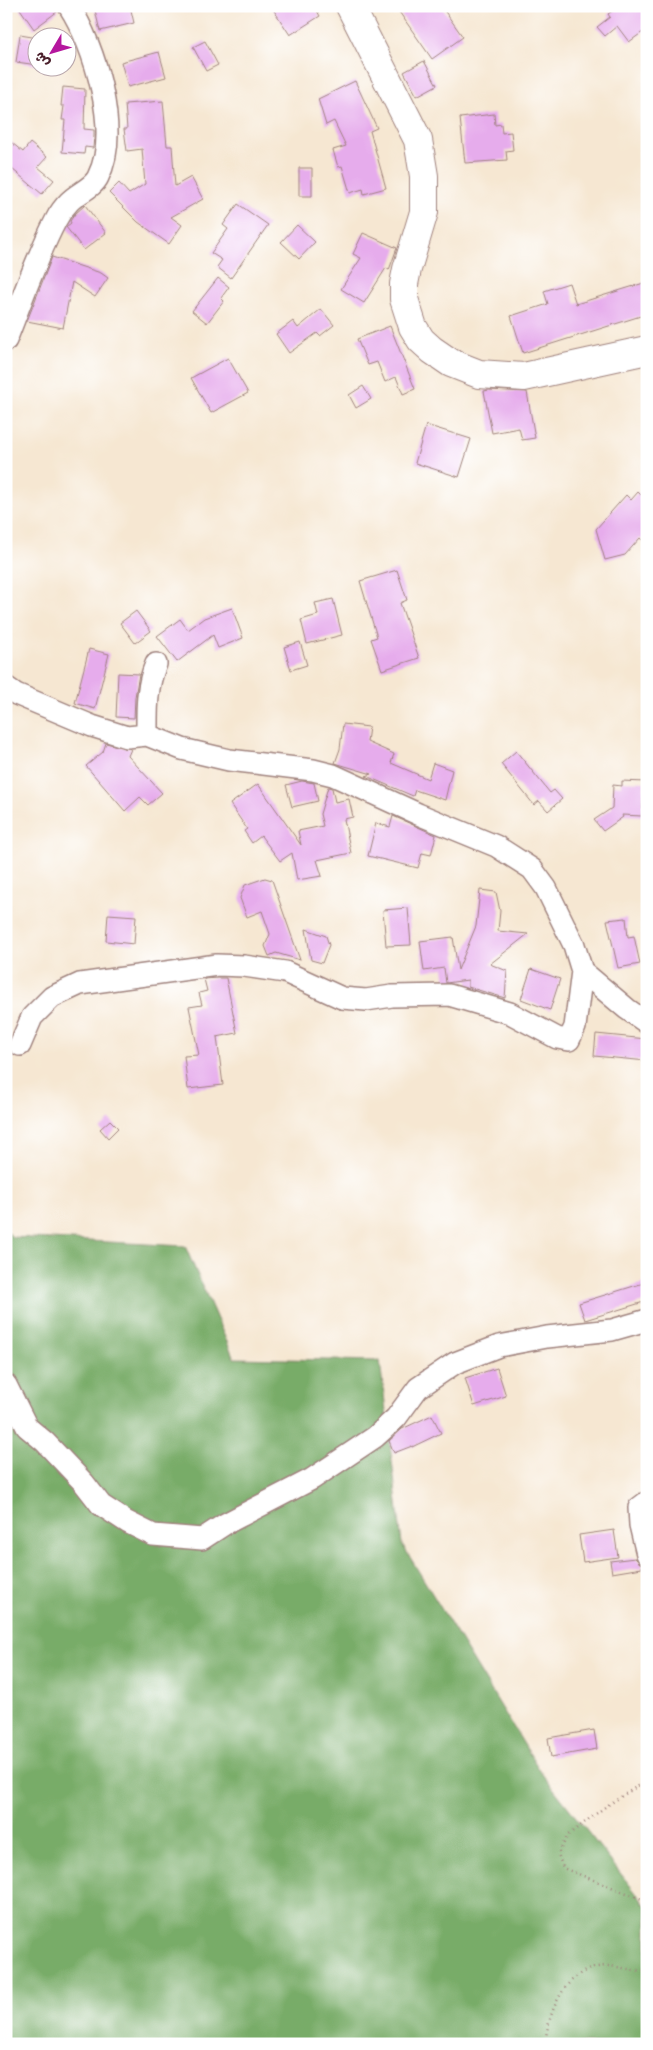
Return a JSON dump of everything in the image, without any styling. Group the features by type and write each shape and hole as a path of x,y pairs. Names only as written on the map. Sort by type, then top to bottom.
{"main road":[{"path":"350,6 418,140 424,176 424,212 407,270 404,299 413,327 421,340 451,363 479,374 524,376 647,350"}],"street":[{"path":"6,340 43,246 57,218 69,201 98,179 108,143 106,116 92,55 69,6"},
{"path":"147,735 147,699 150,678 156,664"},
{"path":"6,687 16,694 92,726 128,737 147,735 182,749 229,760 313,770 333,775 418,814 496,846 532,869 546,888 574,945 582,971 575,1027 569,1040 557,1038 510,1012 449,995 392,996 366,1000 342,998 285,972 244,966 217,965 80,984 52,997 32,1017 20,1045"},
{"path":"582,971 627,1009 647,1023"},
{"path":"6,1385 27,1427 45,1442 84,1482 101,1505 127,1522 153,1535 202,1539 225,1524 312,1479 375,1437 396,1418 418,1388 455,1363 499,1346 547,1337 612,1330 647,1320"},
{"path":"647,1502 639,1508 640,1525 647,1554"}],"path":[{"path":"647,1780 605,1807 568,1835 558,1854 563,1868 647,1901"},
{"path":"545,2044 548,2023 563,1989 582,1972 606,1966 647,1971"}],"green space":[{"path":"6,1230 12,1237 185,1246 234,1358 380,1361 402,1544 542,1774 647,1907 647,2044 6,2044"}],"building":[{"path":"18,6 57,6 58,11 33,28"},
{"path":"94,6 130,6 134,23 100,31"},
{"path":"271,6 314,6 320,16 290,35"},
{"path":"395,6 441,6 463,37 432,59"},
{"path":"619,6 647,6 647,29 629,42 617,26 605,36 597,27 610,17 608,14"},
{"path":"20,35 28,36 28,64 16,62"},
{"path":"205,41 218,65 206,71 193,47"},
{"path":"159,52 166,77 128,87 121,62"},
{"path":"424,61 437,85 417,96 404,72"},
{"path":"355,81 377,128 370,131 386,188 364,194 363,189 350,193 342,166 338,167 333,150 346,146 334,121 326,125 318,99"},
{"path":"63,87 85,89 84,129 94,130 94,136 93,148 85,147 84,154 62,152 65,120 62,120 64,106 61,106"},
{"path":"163,101 167,146 172,146 175,186 191,177 203,199 171,217 182,225 169,244 138,222 109,193 119,183 129,194 145,184 142,149 127,151 124,129 127,129 125,104"},
{"path":"494,114 495,125 501,124 502,133 511,132 513,150 506,151 507,160 465,163 460,118"},
{"path":"6,138 23,152 30,143 47,157 38,167 54,180 42,194 6,164"},
{"path":"299,168 312,168 312,196 299,196"},
{"path":"238,204 268,225 231,278 217,267 222,260 211,253 228,229 223,225"},
{"path":"85,205 106,233 84,250 66,227 71,223 70,221 75,214"},
{"path":"297,225 315,242 299,259 281,242"},
{"path":"363,233 397,248 389,270 386,268 364,303 341,289 361,258 353,254"},
{"path":"52,257 101,273 108,278 95,297 72,282 63,328 27,321"},
{"path":"218,278 229,287 221,298 224,301 207,323 192,311"},
{"path":"647,282 647,314 523,353 511,316 548,304 544,291 569,283 576,304"},
{"path":"321,309 334,325 320,336 317,333 289,353 276,334 293,321 298,328"},
{"path":"390,326 415,389 403,394 396,377 385,382 377,362 368,365 357,339"},
{"path":"228,358 248,393 211,413 191,378"},
{"path":"363,386 371,399 356,408 349,395"},
{"path":"484,391 527,392 535,438 522,440 519,428 492,433"},
{"path":"426,425 471,439 459,477 415,463"},
{"path":"638,492 641,495 647,494 647,544 640,538 625,555 605,560 596,529 626,495 631,500"},
{"path":"397,570 407,600 400,603 419,658 382,670 371,639 377,637 360,581"},
{"path":"333,599 342,635 307,644 301,620 318,615 315,603"},
{"path":"232,608 243,638 218,648 213,635 177,662 157,636 180,619 188,630 204,618"},
{"path":"136,611 151,631 135,643 120,623"},
{"path":"300,642 307,665 291,670 284,647"},
{"path":"89,649 109,654 95,709 75,703"},
{"path":"118,673 139,674 134,718 116,717"},
{"path":"343,724 369,727 367,742 394,754 391,763 428,779 433,763 452,770 445,800 415,790 413,796 366,776 372,774 335,763 340,749"},
{"path":"106,743 131,749 128,756 162,793 148,805 140,797 125,811 86,766 103,752"},
{"path":"516,751 550,793 554,790 562,799 548,811 539,801 534,805 501,764"},
{"path":"302,781 314,783 318,801 292,807 286,785"},
{"path":"622,781 645,782 642,816 622,815 623,817 603,831 594,820 612,808 613,785 622,786"},
{"path":"258,784 301,845 298,831 323,826 320,814 328,787 332,788 335,802 349,799 353,817 344,819 351,853 317,860 322,876 297,880 292,853 280,861 261,836 252,843 244,831 247,829 230,804"},
{"path":"393,816 436,835 431,855 422,853 418,868 368,856 376,823 390,827"},
{"path":"265,878 272,880 300,960 276,953 269,956 265,946 270,934 262,911 247,917 240,898 245,885"},
{"path":"480,890 496,892 500,911 498,931 528,934 490,964 507,971 505,998 468,987 468,980 446,983 444,968 424,971 420,941 453,937 458,970 476,926"},
{"path":"408,908 411,945 386,946 383,910"},
{"path":"108,914 136,916 134,944 106,941"},
{"path":"626,918 628,937 634,936 640,964 618,968 607,920"},
{"path":"306,929 326,936 329,945 322,963 311,960"},
{"path":"531,969 560,979 550,1010 521,999"},
{"path":"226,978 237,1033 217,1037 223,1085 188,1089 184,1056 199,1055 189,1007 202,1005 199,993 207,991 204,979"},
{"path":"596,1034 647,1039 647,1061 594,1056"},
{"path":"110,1120 118,1128 108,1138 100,1129"},
{"path":"647,1282 647,1301 585,1320 579,1303"},
{"path":"497,1368 506,1396 474,1406 465,1378"},
{"path":"432,1415 441,1433 412,1447 394,1453 389,1441 402,1429"},
{"path":"614,1530 618,1557 583,1562 579,1535"},
{"path":"635,1558 642,1565 642,1568 612,1573 610,1561"},
{"path":"594,1730 597,1749 551,1757 548,1738"}]}
